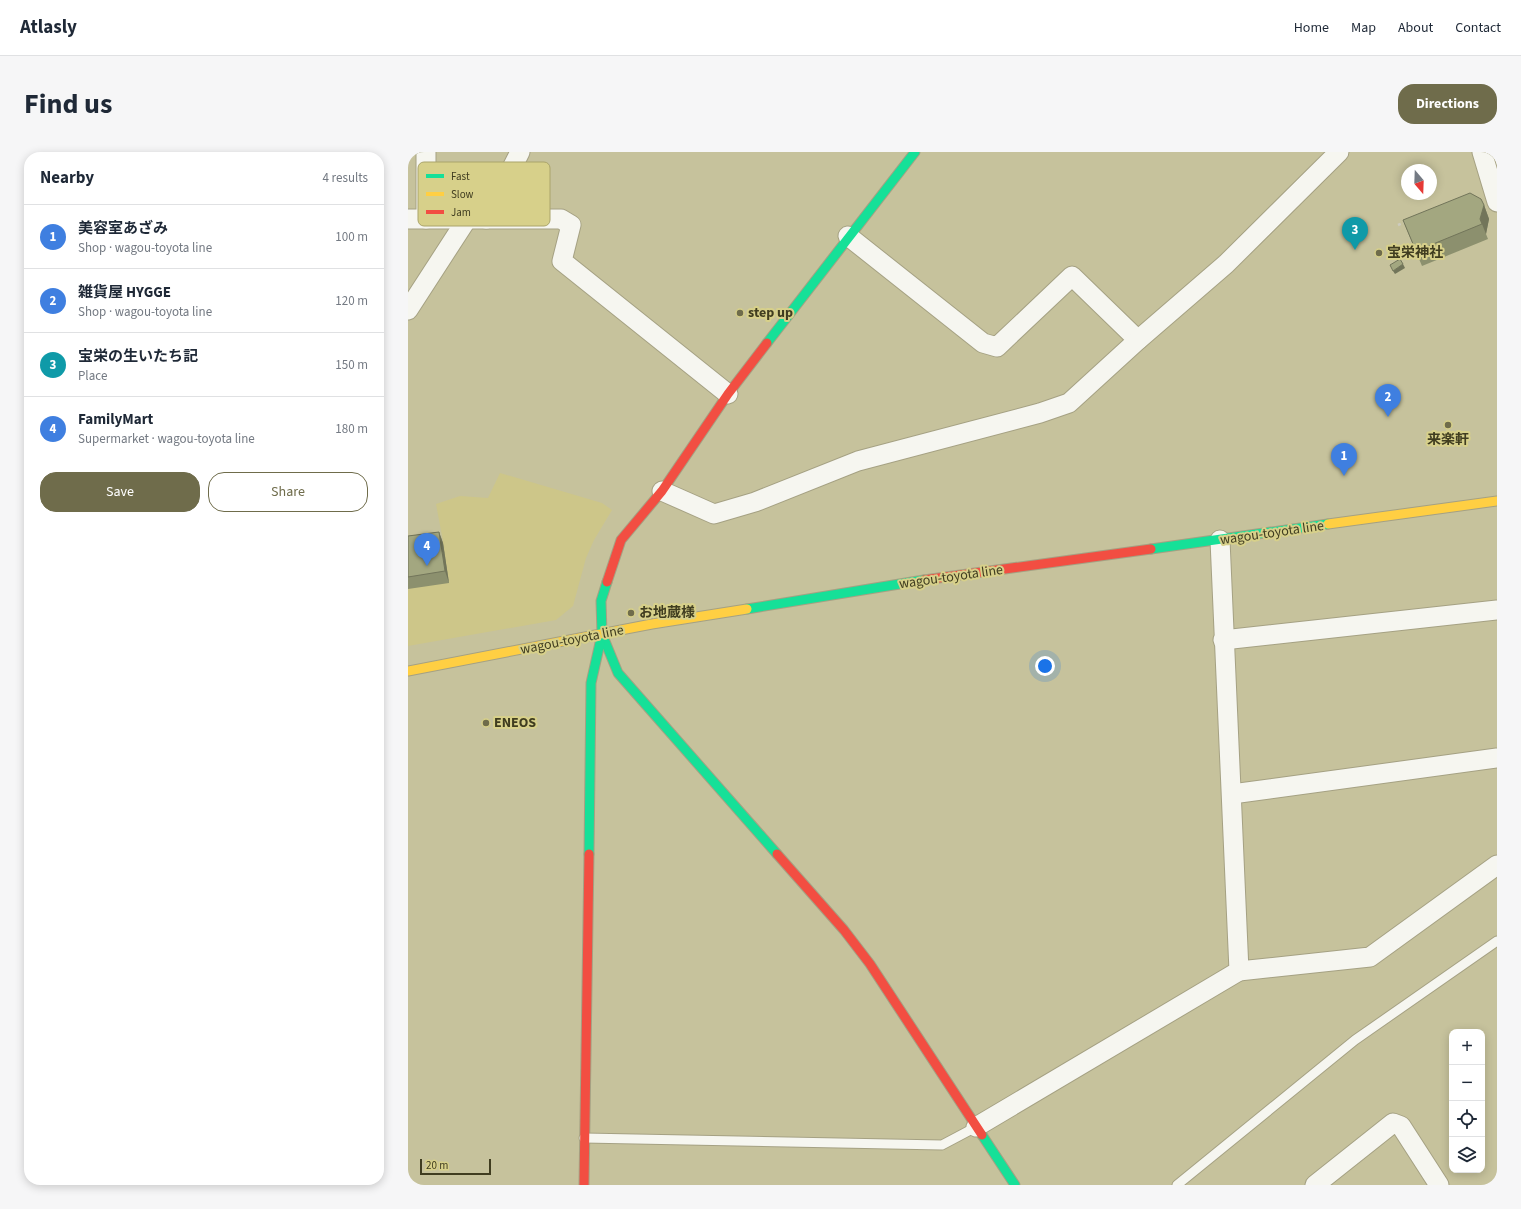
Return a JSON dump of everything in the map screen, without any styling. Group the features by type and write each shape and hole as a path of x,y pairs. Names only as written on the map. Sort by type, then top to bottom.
{"street":[{"path":"425,162 426,152"},
{"path":"515,162 520,152"},
{"path":"584,1185 591,683 602,634 601,601 621,540 662,490 728,394 848,236 915,152"},
{"path":"662,490 714,514 755,502 858,461 1040,413 1070,403 1138,340 1226,264 1339,152"},
{"path":"1482,152 1497,202"},
{"path":"550,219 561,219 571,225 562,261 728,394"},
{"path":"408,310 462,226"},
{"path":"848,236 983,344 997,347 1072,276 1138,340"},
{"name":"wagou-toyota line","path":"408,671 652,624 946,577 1497,501"},
{"path":"1220,540 1223,640 1232,794 1239,971"},
{"path":"1223,640 1497,610"},
{"path":"602,634 618,673 853,941 891,994 1015,1185"},
{"path":"1232,794 1497,758"},
{"path":"976,1127 1239,971 1370,957 1497,864"},
{"path":"1315,1185 1393,1123 1401,1126 1439,1185"}],"lane":[{"path":"1177,1185 1355,1040 1497,941"},
{"path":"584,1138 942,1145 976,1127"}],"path":[{"path":"1398,225 1409,220"}],"shaded area":[{"path":"500,473 602,503 612,510 594,540 586,558 573,606 556,620 408,646 408,547 443,541 436,504 460,496 488,498"}],"building":[{"path":"1470,193 1481,199 1484,205 1480,219 1482,224 1416,251 1403,220"},
{"path":"1400,259 1403,264 1393,271 1390,265"},
{"path":"439,532 445,571 408,577 408,536"}],"traffic: fast":[{"path":"767,343 915,152"},
{"path":"1151,549 1328,524"},
{"path":"747,609 924,580"},
{"path":"589,854 591,683 602,634 601,601 607,582"},
{"path":"602,634 618,673 777,854"},
{"path":"982,1135 1015,1185"}],"traffic: slow":[{"path":"1328,524 1497,501"},
{"path":"408,671 652,624 747,609"}],"traffic: jam":[{"path":"607,582 621,540 662,491 728,394 767,343"},
{"path":"924,580 1151,549"},
{"path":"584,1185 589,854"},
{"path":"777,854 844,930 870,964 982,1135"}],"place":[{"name":"宝栄の生いたち記","path":"1355,250"},
{"name":"宝栄神社","path":"1379,253"},
{"name":"step up","path":"740,313"},
{"name":"雑貨屋 HYGGE","path":"1388,417"},
{"name":"来楽軒","path":"1448,425"},
{"name":"美容室あざみ","path":"1344,476"},
{"name":"FamilyMart","path":"427,566"},
{"name":"お地蔵様","path":"631,613"},
{"name":"ENEOS","path":"486,723"}]}
